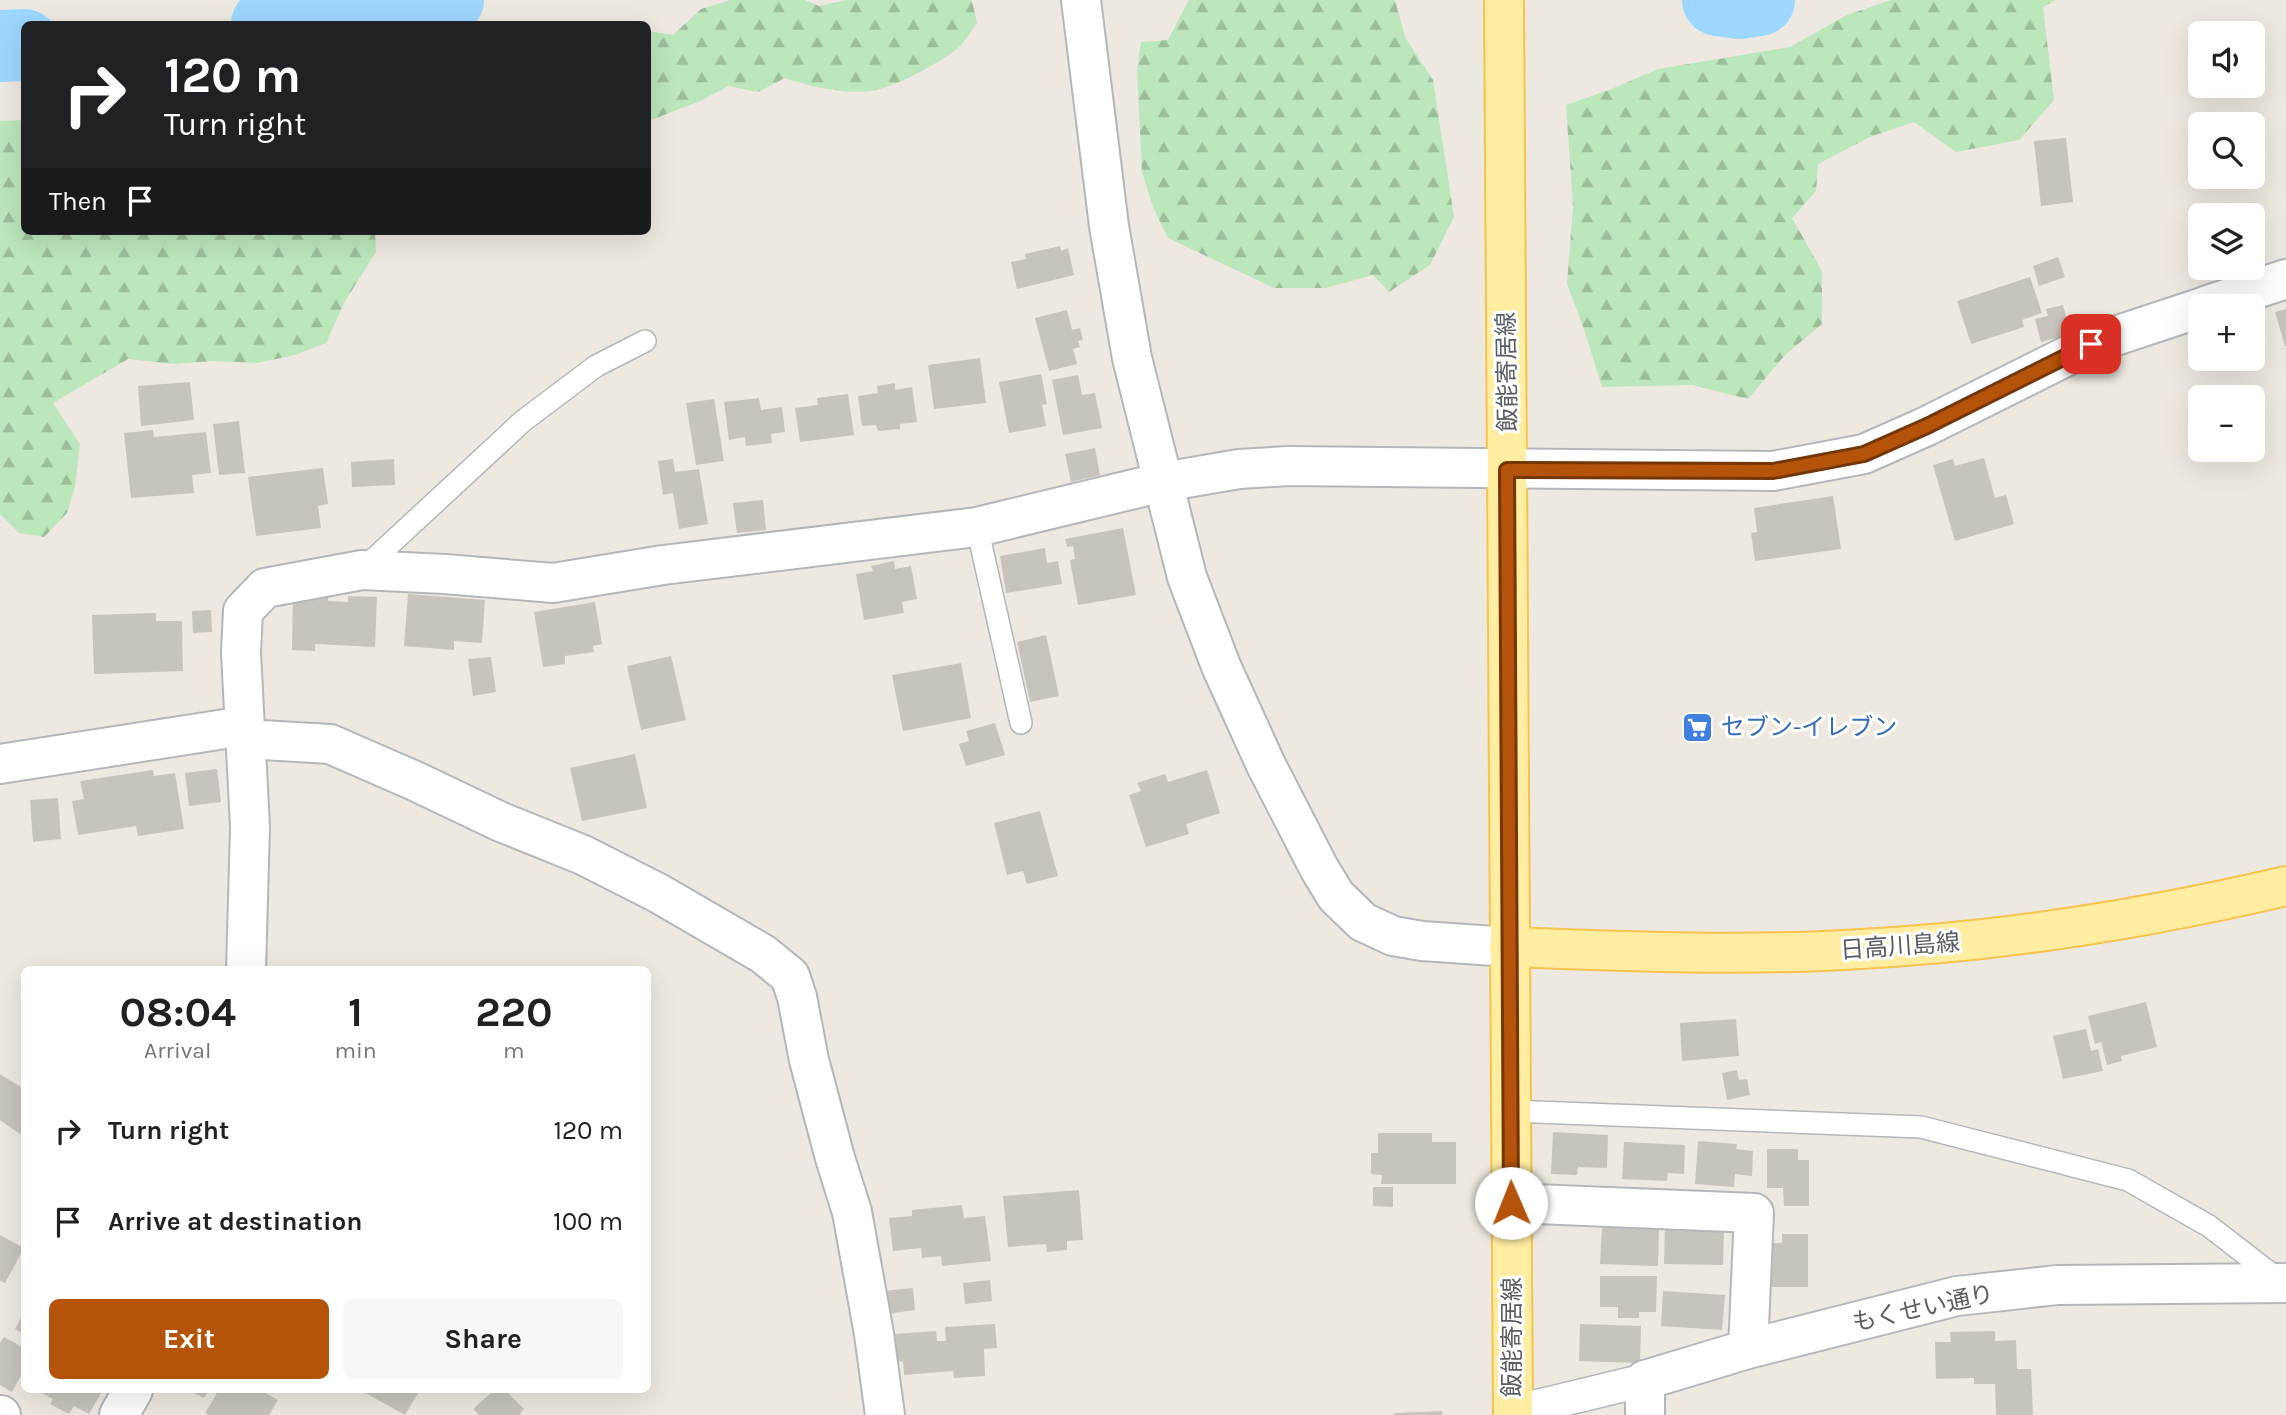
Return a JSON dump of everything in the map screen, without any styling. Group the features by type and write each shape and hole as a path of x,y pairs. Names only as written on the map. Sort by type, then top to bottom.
{"main road":[{"name":"飯能寄居線","path":"1504,0 1513,1413"},
{"name":"日高川島線","path":"1510,947 1717,953 1845,950 1971,941 2094,925 2286,886"}],"street":[{"path":"1081,0 1109,226 1132,358 1187,577 1221,666 1266,765 1319,869 1336,896 1363,922 1393,936 1422,941 1510,947"},
{"path":"2241,294 2286,279"},
{"path":"246,966 250,827 241,652 243,611 265,589 362,570 553,583 663,565 977,527 1163,482 1239,469 1288,466 1773,471 1864,454 1927,426 2091,344 2188,312"},
{"path":"0,764 245,732 330,744 500,822 583,855 658,892 763,954 790,976 797,997 808,1060 852,1212 874,1334 885,1415"},
{"path":"1511,1203 1754,1213 1748,1349"},
{"name":"もくせい通り","path":"1645,1398 1748,1349 1957,1296 2057,1285 2284,1283"},
{"path":"119,1415 131,1393"},
{"path":"1513,1413 1645,1398"}],"lane":[{"path":"362,570 523,421 596,366 645,341"},
{"path":"977,527 1021,723"},
{"path":"1510,1111 1920,1127 2128,1180 2209,1226 2284,1283"}],"green space":[{"path":"730,0 805,0 819,6 847,0 970,0 977,23 957,49 928,68 890,86 870,91 837,91 785,78 758,92 729,86 698,102 651,120 651,31 673,35 701,9"},
{"path":"1189,0 1395,0 1405,37 1433,80 1454,217 1430,265 1389,292 1373,275 1326,288 1274,288 1168,238 1153,207 1142,172 1137,72 1141,42 1168,40"},
{"path":"1891,0 2056,0 2043,7 2054,100 2019,140 1956,152 1914,122 1870,137 1818,164 1816,191 1792,218 1822,271 1822,324 1785,355 1748,399 1692,385 1602,387 1567,284 1573,207 1566,105 1658,69 1790,47 1847,15"},
{"path":"21,120 21,235 375,235 376,252 345,301 326,343 295,355 257,363 212,361 173,364 128,359 53,403 80,444 75,487 67,513 44,537 19,533 0,514 0,121"}],"building":[{"path":"2066,138 2073,202 2041,206 2034,141"},
{"path":"1060,246 1061,251 1068,248 1074,275 1017,289 1011,262 1026,259 1025,254"},
{"path":"2058,257 2065,277 2039,286 2033,266"},
{"path":"2030,277 2042,313 2022,320 2024,327 1971,344 1957,301"},
{"path":"2063,305 2071,334 2041,342 2035,319 2048,316 2046,309"},
{"path":"2286,309 2286,346 2285,346 2275,312"},
{"path":"1067,310 1072,330 1080,328 1083,340 1078,341 1080,347 1073,349 1077,364 1049,371 1035,318"},
{"path":"980,358 986,403 934,409 928,365"},
{"path":"1041,374 1047,404 1042,405 1046,426 1009,433 999,382"},
{"path":"1078,375 1082,395 1095,393 1102,428 1063,435 1052,380"},
{"path":"190,382 194,420 141,426 138,386"},
{"path":"895,383 895,390 912,387 917,422 900,424 900,429 878,431 876,425 862,426 858,396 878,393 877,386"},
{"path":"848,394 854,435 800,442 795,408 818,405 817,398"},
{"path":"759,398 761,410 782,407 785,432 771,434 772,443 746,446 745,437 729,440 724,402"},
{"path":"714,399 724,461 696,465 686,403"},
{"path":"239,421 245,473 219,475 213,424"},
{"path":"153,430 154,437 206,432 211,473 192,475 194,493 131,498 124,433"},
{"path":"1095,448 1100,475 1071,482 1065,454"},
{"path":"1984,458 1995,498 2006,495 2014,524 1955,541 1933,465 1953,459 1955,466"},
{"path":"394,459 395,485 352,487 351,462"},
{"path":"673,459 675,472 699,469 708,524 679,529 673,493 663,495 658,461"},
{"path":"323,468 328,504 318,506 321,528 256,536 248,477"},
{"path":"1833,496 1841,549 1755,561 1751,533 1757,532 1754,508"},
{"path":"763,500 766,530 737,533 733,503"},
{"path":"1123,528 1136,595 1078,605 1070,560 1075,559 1073,546 1067,547 1065,539"},
{"path":"1045,548 1047,563 1058,561 1062,584 1006,593 1000,556"},
{"path":"894,561 895,569 911,566 917,599 902,602 904,613 864,620 856,574 873,571 871,566"},
{"path":"293,594 328,596 328,601 348,602 348,596 377,597 375,647 315,644 315,651 292,650"},
{"path":"408,594 485,600 482,643 454,641 454,650 404,646"},
{"path":"595,602 602,644 593,646 594,652 565,656 565,664 543,667 534,612"},
{"path":"211,610 212,632 193,633 192,611"},
{"path":"156,613 156,621 182,621 183,671 94,674 92,615"},
{"path":"1046,635 1059,696 1030,702 1017,642"},
{"path":"671,656 686,720 641,730 627,666"},
{"path":"491,657 496,692 473,696 468,659"},
{"path":"961,663 971,718 903,731 892,675"},
{"path":"995,723 1005,755 966,766 959,744 969,741 966,731"},
{"path":"635,754 647,808 582,821 570,768"},
{"path":"217,769 221,802 189,806 185,773"},
{"path":"153,770 154,776 175,773 184,829 138,836 136,826 78,835 72,801 84,799 80,781"},
{"path":"1207,770 1220,813 1186,824 1189,834 1146,847 1129,795 1141,791 1137,783 1165,774 1168,782"},
{"path":"58,798 61,839 33,842 30,800"},
{"path":"1040,811 1058,876 1027,884 1023,871 1007,875 994,823"},
{"path":"2146,1002 2157,1047 2121,1056 2122,1061 2107,1065 2101,1042 2095,1044 2088,1016"},
{"path":"1736,1019 1739,1056 1682,1061 1680,1023"},
{"path":"2086,1029 2091,1051 2098,1049 2103,1071 2063,1079 2053,1036"},
{"path":"1737,1070 1739,1080 1747,1079 1750,1095 1727,1100 1722,1073"},
{"path":"0,1074 21,1087 20,1134 0,1120"},
{"path":"1553,1132 1608,1135 1607,1168 1578,1167 1577,1175 1551,1174"},
{"path":"1378,1133 1432,1133 1432,1142 1456,1142 1456,1184 1381,1184 1382,1175 1371,1174 1371,1153 1378,1153"},
{"path":"1698,1141 1737,1144 1736,1149 1753,1151 1752,1176 1735,1174 1734,1187 1695,1184"},
{"path":"1624,1142 1685,1145 1684,1174 1668,1173 1667,1181 1622,1179"},
{"path":"1767,1149 1798,1149 1798,1160 1809,1160 1809,1206 1784,1206 1783,1188 1767,1188"},
{"path":"1373,1187 1393,1187 1393,1207 1373,1206"},
{"path":"1079,1190 1083,1240 1067,1241 1067,1250 1047,1252 1046,1244 1008,1247 1003,1196"},
{"path":"962,1205 964,1218 985,1216 991,1261 942,1266 941,1256 922,1258 921,1248 893,1251 889,1218 912,1216 912,1210"},
{"path":"1602,1225 1659,1227 1658,1266 1600,1264"},
{"path":"1665,1228 1724,1230 1723,1265 1664,1264"},
{"path":"1782,1234 1808,1234 1808,1287 1766,1287 1766,1243 1782,1243"},
{"path":"0,1235 21,1246 21,1254 5,1283 0,1281"},
{"path":"1600,1276 1657,1276 1656,1312 1639,1312 1639,1318 1618,1318 1618,1307 1600,1307"},
{"path":"990,1280 992,1301 965,1304 963,1283"},
{"path":"913,1288 915,1310 886,1314 883,1291"},
{"path":"1663,1291 1725,1295 1722,1330 1661,1326"},
{"path":"21,1318 21,1332 15,1329"},
{"path":"995,1324 997,1348 984,1349 985,1376 954,1378 953,1371 904,1375 903,1361 897,1362 895,1334 936,1331 937,1341 946,1341 945,1327"},
{"path":"1580,1324 1641,1326 1640,1363 1579,1361"},
{"path":"1995,1331 1995,1341 2016,1340 2017,1369 2031,1369 2033,1415 1996,1415 1995,1384 1974,1384 1974,1378 1936,1379 1935,1342 1951,1342 1950,1332"},
{"path":"4,1337 21,1346 21,1376 12,1392 0,1385 0,1343"},
{"path":"42,1393 101,1393 89,1414 74,1406 69,1414 50,1404 53,1399"},
{"path":"193,1393 207,1393 204,1398"},
{"path":"217,1393 265,1393 278,1400 269,1415 205,1413"},
{"path":"365,1393 418,1393 405,1415"},
{"path":"491,1393 508,1393 524,1409 521,1415 479,1415 473,1409"},
{"path":"1442,1411 1442,1415 1394,1415 1394,1413"}],"waterway":[{"path":"290,21 448,0"},
{"path":"1718,0 1740,3 1759,0"},
{"path":"0,46 21,45"}],"place":[{"name":"セブン-イレブン","path":"1698,727"}],"route":[{"path":"1511,1203 1507,470 1773,471 1864,454 1927,426 2091,344"}]}
